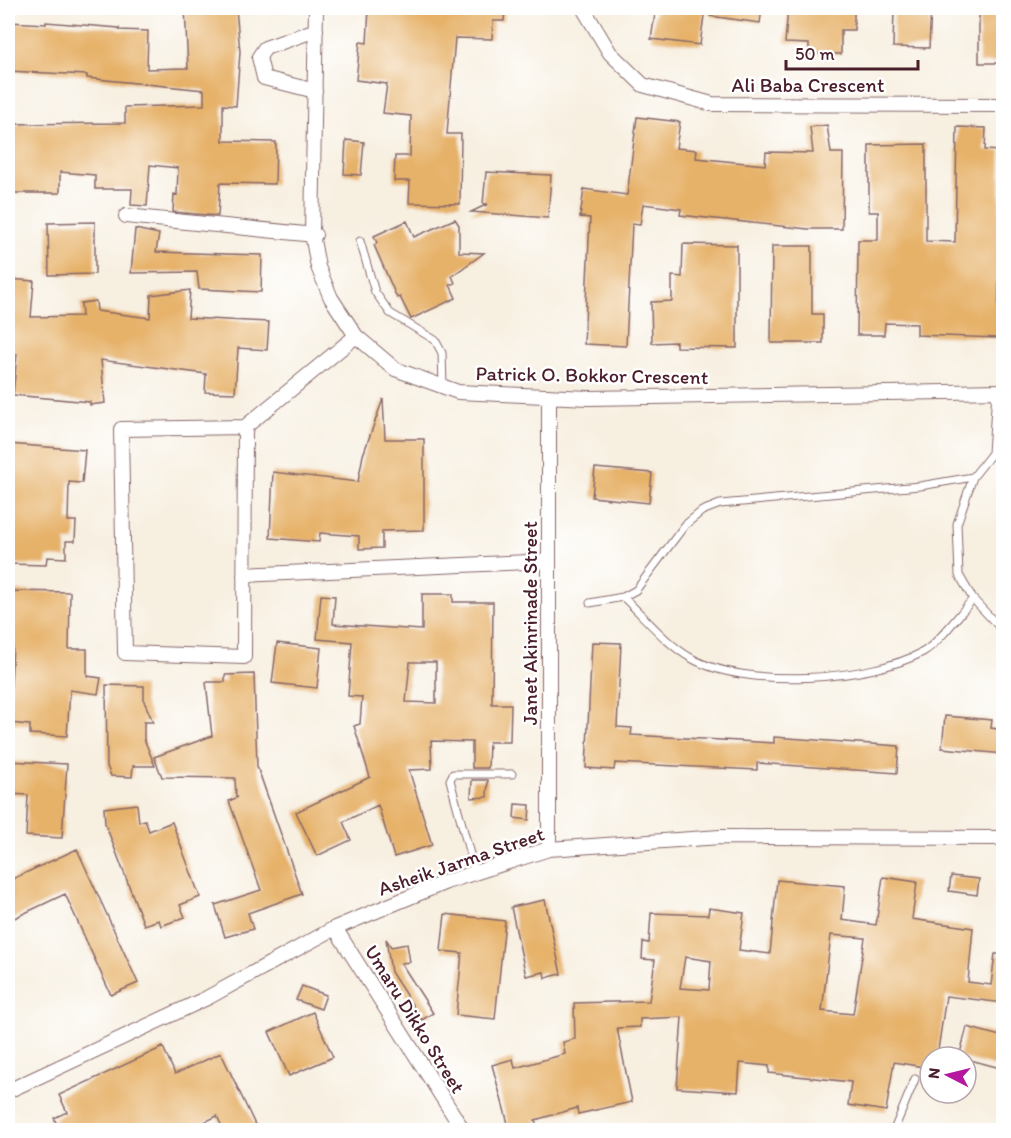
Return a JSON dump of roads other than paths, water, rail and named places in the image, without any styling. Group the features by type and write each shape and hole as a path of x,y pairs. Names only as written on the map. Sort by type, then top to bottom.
{"street":[{"name":"Patrick O. Bokkor Crescent","path":"316,8 312,234 315,235 318,267 331,298 356,336 395,369 458,392 589,398 1000,391"},
{"name":"Ali Baba Crescent","path":"583,8 610,53 643,85 712,104 1004,105"},
{"path":"315,91 264,78 259,57 265,48 316,30"},
{"path":"126,216 315,235"},
{"path":"244,427 244,657 125,653 121,429 244,427 356,336"},
{"name":"Janet Akinrinade Street","path":"549,396 549,849"},
{"path":"244,575 549,561"},
{"name":"Asheik Jarma Street","path":"8,1091 207,998 335,928 475,873 549,849 720,837 1004,838"},
{"name":"Umaru Dikko Street","path":"335,928 463,1131"}],"lane":[{"path":"360,241 375,291 390,313 435,340 442,353 443,386"},
{"path":"1000,391 992,453 973,477 957,524 959,575 973,599 1004,632"},
{"path":"590,603 623,597 636,590 685,525 702,511 720,504 920,486 973,477"},
{"path":"623,597 667,640 692,659 736,673 777,677 842,676 883,669 925,651 973,599"},
{"path":"475,873 450,780 453,774 512,774"},
{"path":"894,1131 915,1079"}]}
